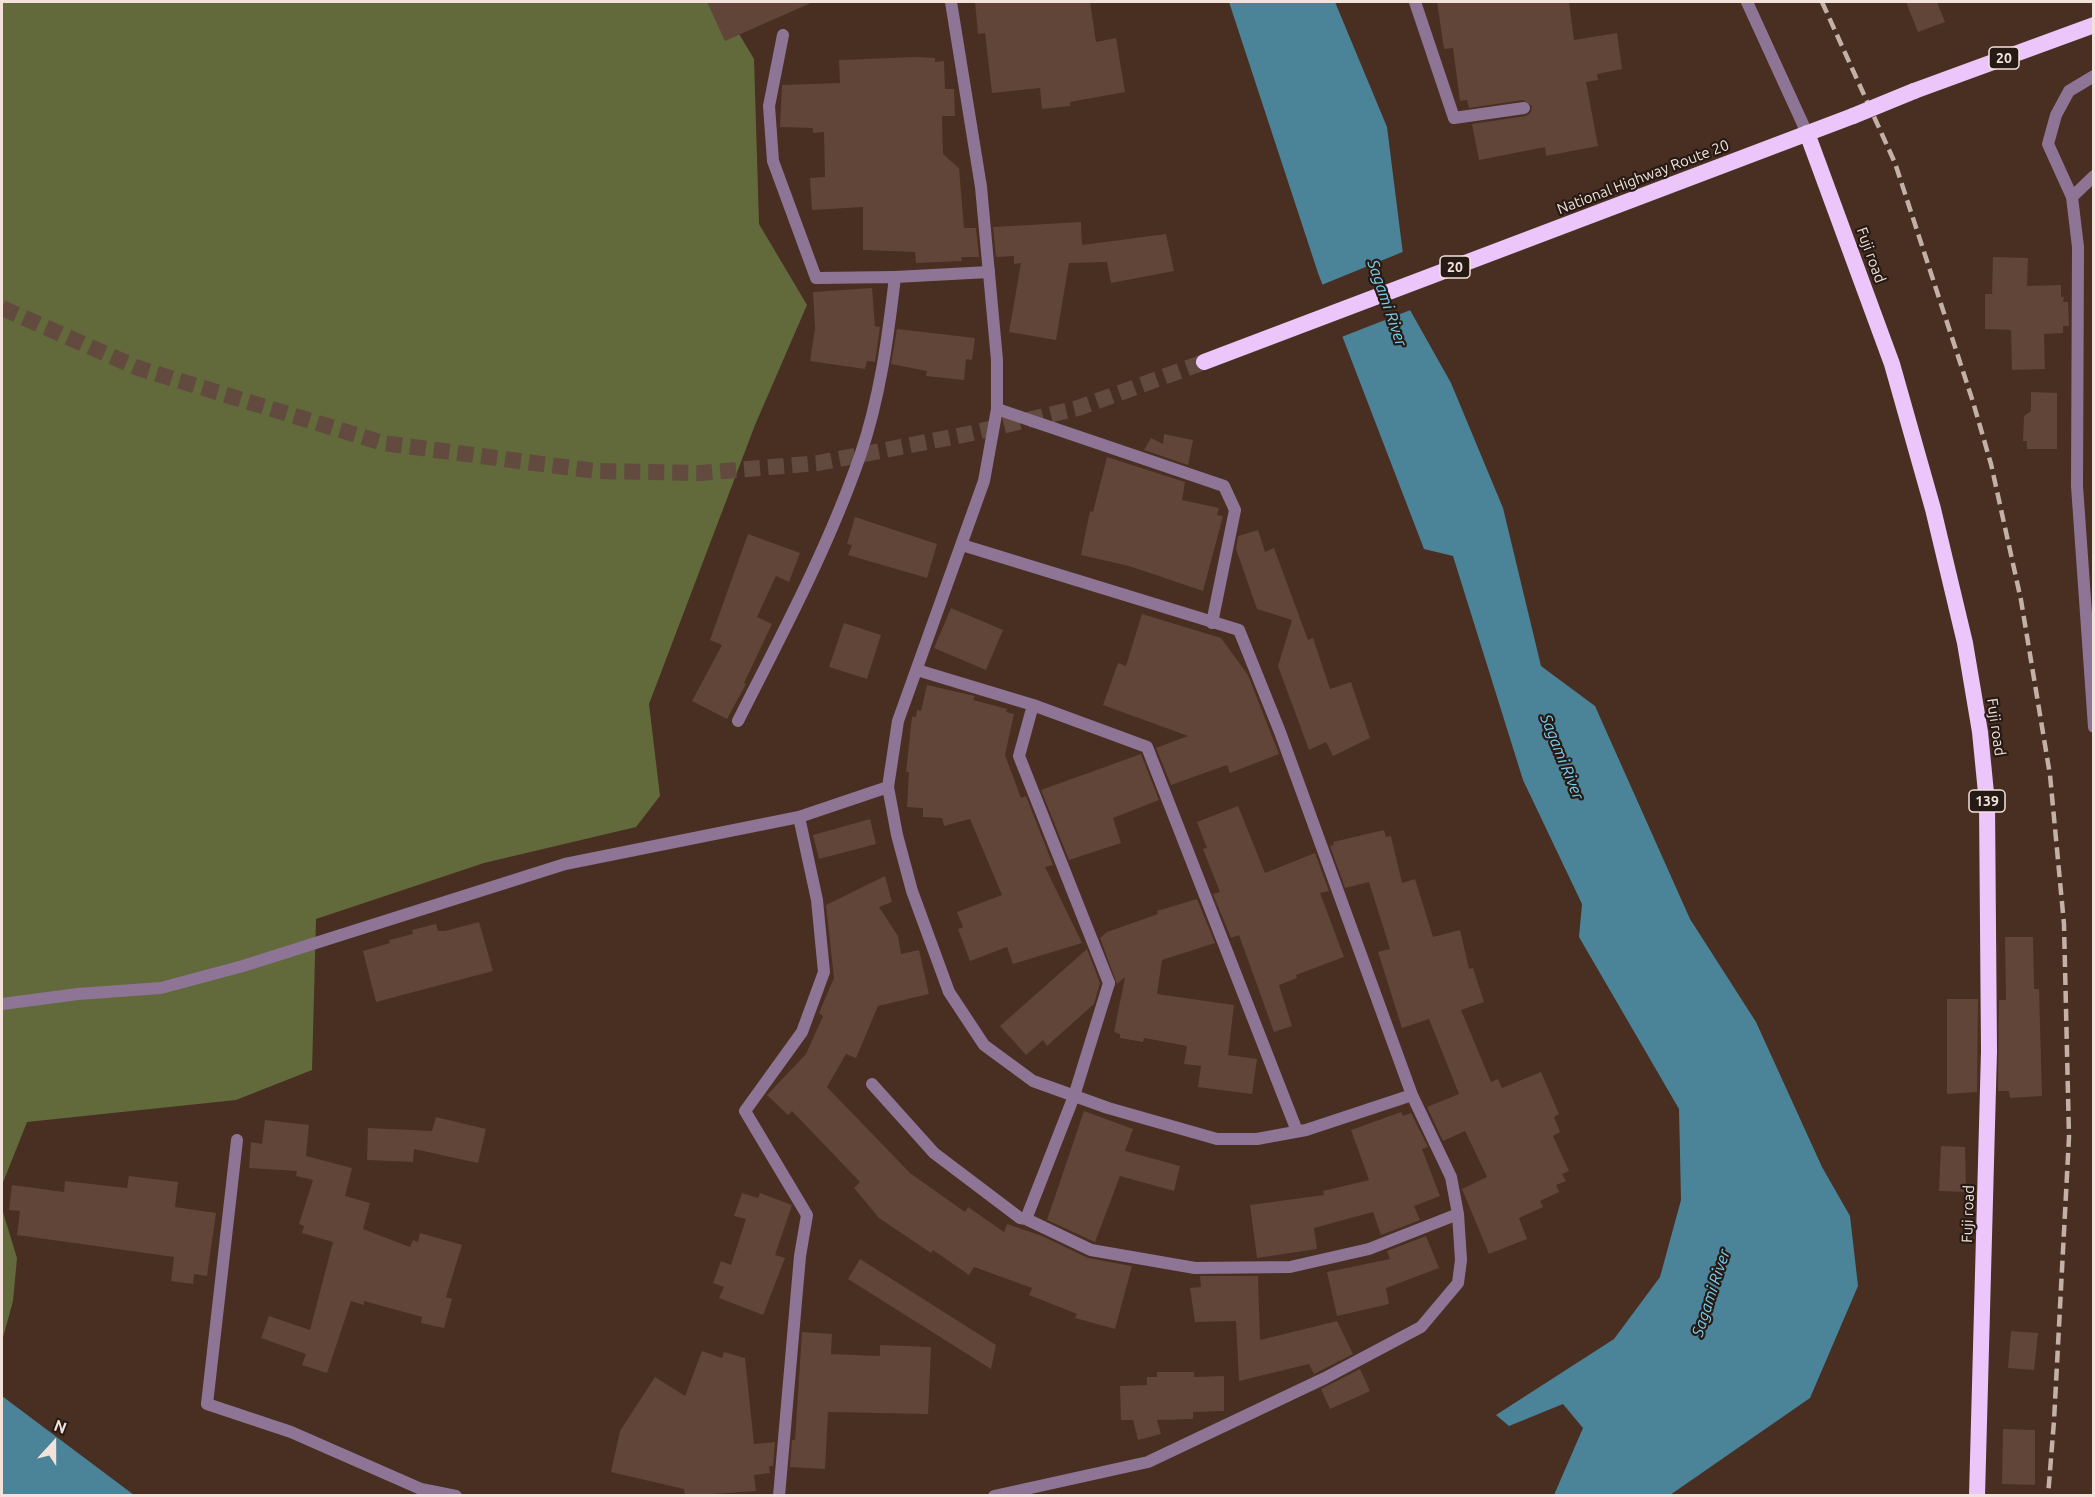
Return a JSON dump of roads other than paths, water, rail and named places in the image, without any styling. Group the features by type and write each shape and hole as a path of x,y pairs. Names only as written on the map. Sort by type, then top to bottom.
{"highway":[{"name":"National Highway Route 20","path":"1204,362 1706,173 1914,91 2094,25"},
{"name":"Fuji road","path":"1807,133 1892,364 1941,543 1965,643 1980,732 1987,803 1989,1051 1977,1496"}],"street":[{"path":"951,2 981,188 997,360 997,409 984,481 898,721 888,787 897,835 912,891 949,992 984,1045 1033,1081 1108,1108 1217,1139 1257,1139 1297,1131 1412,1095"},
{"path":"1414,2 1454,118 1524,108"},
{"name":"Fuji road","path":"1747,2 1807,133"},
{"path":"783,35 769,106 773,161 816,278 989,272"},
{"path":"2094,76 2069,91 2056,115 2048,144 2072,197 2078,247 2077,486 2094,727"},
{"path":"2072,197 2094,176"},
{"path":"738,721 818,564 861,454 888,337 895,277"},
{"path":"997,409 1224,486 1235,510 1212,622"},
{"path":"962,544 1239,630 1280,732 1412,1095 1450,1177 1458,1214 1461,1260 1458,1283 1421,1328 1325,1378 1148,1462 994,1496"},
{"path":"916,670 1033,705 1147,747 1297,1131"},
{"path":"1026,1219 1074,1096 1109,983 1019,756 1033,705"},
{"path":"2,1004 78,994 161,988 243,966 565,864 799,817 888,787"},
{"path":"779,1496 800,1256 807,1215 745,1111 802,1032 824,972 817,900 799,817"},
{"path":"872,1084 934,1153 1020,1218 1091,1250 1195,1268 1290,1266 1369,1249 1458,1214"},
{"path":"237,1140 207,1404 291,1432 421,1489 456,1496"}],"water":[{"name":"Sagami River","path":"1229,2 1335,2 1387,127 1410,310 1451,383 1503,508 1541,666 1595,706 1690,919 1756,1022 1822,1167 1850,1216 1858,1286 1810,1398 1670,1495 1554,1495 1583,1428 1563,1404 1509,1426 1496,1415 1614,1339 1660,1277 1681,1200 1679,1109 1579,937 1582,904 1523,780 1453,556 1424,549 1318,273"},
{"path":"2,1396 134,1495 2,1495"}],"tunnel":[{"path":"2,308 138,368 383,443 595,471 701,473 818,463 968,434 1078,408 1204,362"}],"railway":[{"path":"1822,2 1895,163 1973,402 1991,464 2021,600 2050,775 2064,924 2069,1137 2048,1496"}]}
